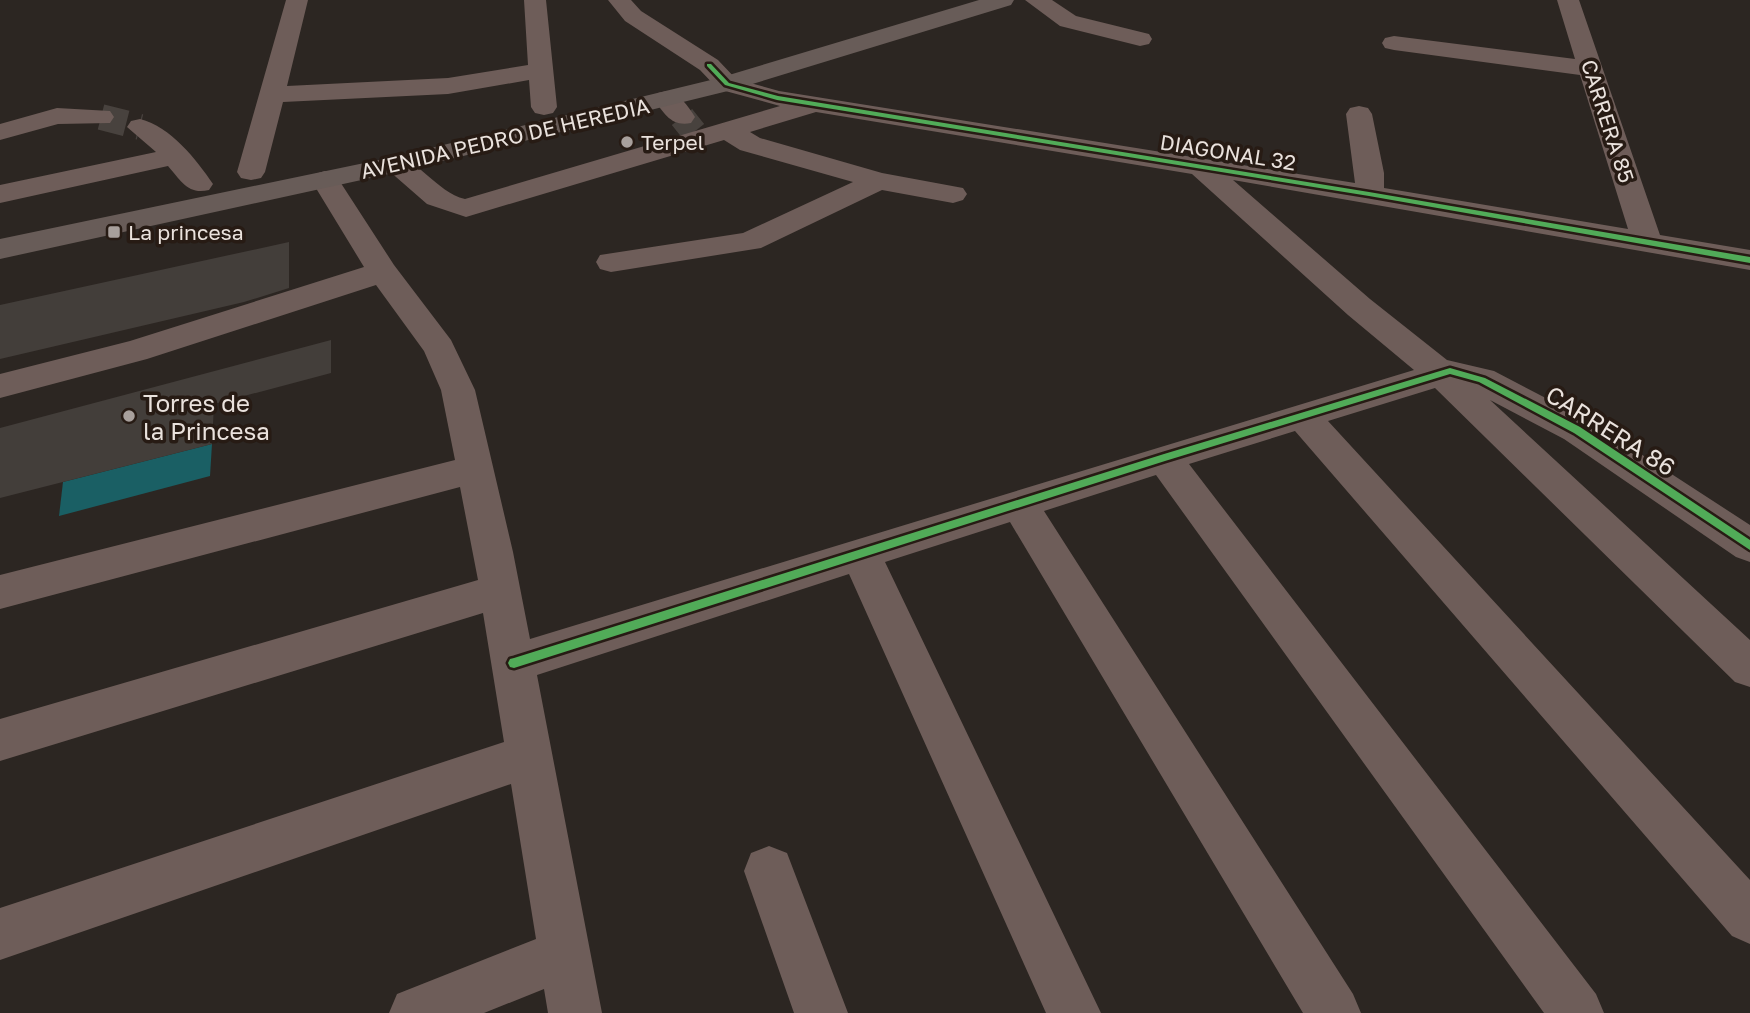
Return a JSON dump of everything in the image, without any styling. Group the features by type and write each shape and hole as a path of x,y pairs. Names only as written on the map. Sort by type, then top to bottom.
{"highway":[{"path":"875,15 925,0"},
{"name":"AVENIDA PEDRO DE HEREDIA","path":"0,249 398,164 686,122 727,84 1003,0"},
{"name":"AVENIDA PEDRO DE HEREDIA","path":"0,226 544,107 735,57"}],"street":[{"path":"251,172 297,0"},
{"path":"535,0 544,107"},
{"path":"619,0 633,16 709,65 727,84"},
{"path":"1036,0 1068,21 1140,39"},
{"name":"CARRERA 85","path":"1568,0 1647,242"},
{"path":"1394,43 1591,69"},
{"path":"272,95 448,86 539,71"},
{"name":"DIAGONAL 32","path":"727,84 748,91 814,104 1369,194 1750,260"},
{"path":"729,131 814,104"},
{"path":"1359,114 1370,173 1369,194"},
{"path":"0,131 57,116 101,117"},
{"path":"398,164 431,194 455,208 466,208 686,122 729,131 750,145 880,181 953,194"},
{"path":"140,127 161,140 199,184"},
{"path":"0,194 175,156"},
{"path":"1202,168 1359,307 1440,373 1750,668"},
{"path":"325,180 383,272 439,348 457,390 476,469 514,663 528,756 575,1013"},
{"path":"611,262 750,241 880,181"},
{"path":"0,386 135,351 383,272"},
{"path":"514,663 1440,373"},
{"name":"CARRERA 86","path":"1440,373 1466,374 1577,430 1750,546"},
{"path":"1303,417 1750,918"},
{"path":"1164,458 1577,1013"},
{"path":"0,592 476,469"},
{"path":"1019,504 1334,1013"},
{"path":"860,553 1074,1013"},
{"path":"0,740 499,591"},
{"path":"0,934 528,756"},
{"path":"769,871 821,1013"},
{"path":"416,1013 566,954"}],"water":[{"path":"212,444 210,476 59,516 63,482"}],"building":[{"name":"Torres de la Princesa","path":"289,242 289,288 244,302 0,359 0,305"},
{"name":"Torres de la Princesa","path":"331,340 331,373 214,404 212,444 0,498 0,428"}],"tunnel":[{"path":"101,117 140,127"},
{"path":"682,117 694,132"}],"cycle path":[{"path":"709,65 727,84 777,98 1369,194 1750,260"},
{"path":"514,663 1164,458 1450,371 1482,380 1577,430 1750,546"}],"place":[{"name":"Terpel","path":"627,142"},
{"name":"La princesa","path":"114,232"},
{"name":"Torres de la Princesa","path":"129,416"}]}
